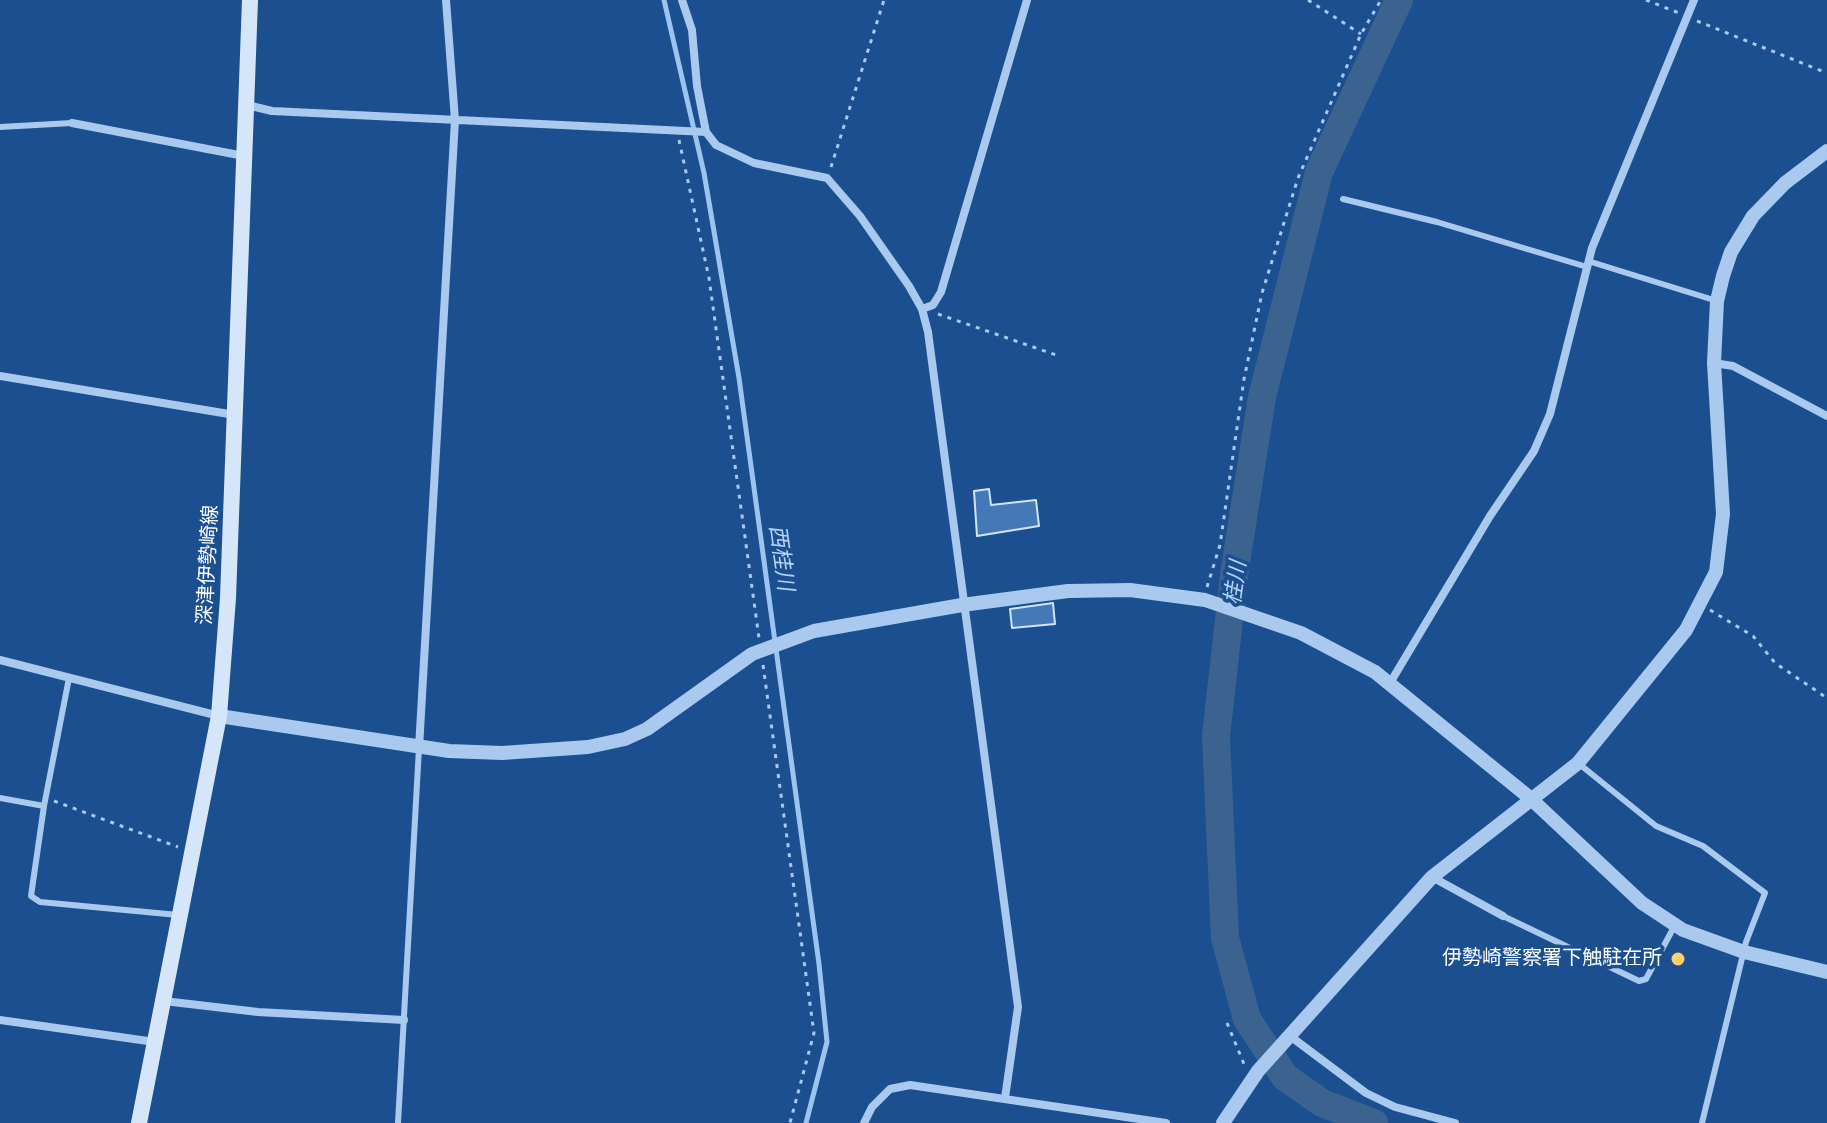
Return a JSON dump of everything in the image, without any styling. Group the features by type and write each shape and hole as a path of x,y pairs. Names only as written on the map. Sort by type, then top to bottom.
{"main road":[{"name":"深津伊勢崎線","path":"139,1123 219,716 235,415 250,0"}],"street":[{"path":"419,748 455,120 446,0"},
{"path":"682,0 692,30 703,132 716,145 754,163 827,178 860,216 922,309 1018,1007 1005,1098"},
{"path":"922,309 933,305 941,292 1027,0"},
{"path":"1390,683 1490,516 1534,451 1550,414 1587,264 1694,0"},
{"path":"247,105 272,111 703,132"},
{"path":"72,123 245,157"},
{"path":"1223,1123 1256,1073 1432,877 1578,763 1686,630 1716,572 1723,514 1714,363 1717,301 1731,252 1753,216 1785,183 1827,151"},
{"path":"1714,363 1733,366 1827,416"},
{"path":"0,376 235,415"},
{"path":"0,660 219,716 419,748 502,753 609,744 661,721 770,646 836,627 1026,595 1105,590 1208,601 1256,615 1332,648 1390,683 1530,798 1642,903 1675,925 1697,937 1744,952 1827,972"},
{"path":"1432,877 1503,916"},
{"path":"164,1001 258,1012 404,1020"},
{"path":"0,1020 155,1042"},
{"path":"1288,1038 1366,1093 1395,1107 1455,1123"},
{"path":"864,1123 880,1098 901,1086 1005,1098 1166,1123"}],"lane":[{"path":"0,127 72,123"},
{"path":"1343,199 1437,222 1717,301"},
{"path":"69,678 45,802 31,896 33,901 180,915"},
{"path":"398,1123 419,748"},
{"path":"1578,763 1656,826 1703,846 1765,893 1744,952 1702,1123"},
{"path":"0,798 45,802"},
{"path":"1503,916 1639,981 1646,979 1675,925"}],"path":[{"path":"827,178 884,0"},
{"path":"1308,0 1361,34"},
{"path":"1208,601 1220,545 1244,379 1262,293 1298,178 1361,34 1381,0"},
{"path":"1646,0 1827,73"},
{"path":"681,131 709,278 770,646 814,1033 790,1123"},
{"path":"922,309 1059,356"},
{"path":"1700,604 1753,636 1775,663 1827,698"},
{"path":"45,802 193,853"},
{"path":"1227,1023 1243,1063 1256,1073"}],"building":[{"path":"989,489 991,505 1036,500 1039,526 977,536 974,491"},
{"path":"1053,603 1055,624 1012,628 1010,609"}],"waterway":[{"name":"西桂川","path":"664,0 704,173 739,378 819,964 827,1042 806,1123"},
{"name":"桂川","path":"1374,1123 1322,1103 1285,1077 1247,1019 1225,938 1216,736 1234,575 1262,397 1319,172 1399,0"}],"place":[{"name":"伊勢崎警察署下触駐在所","path":"1678,959"}]}
